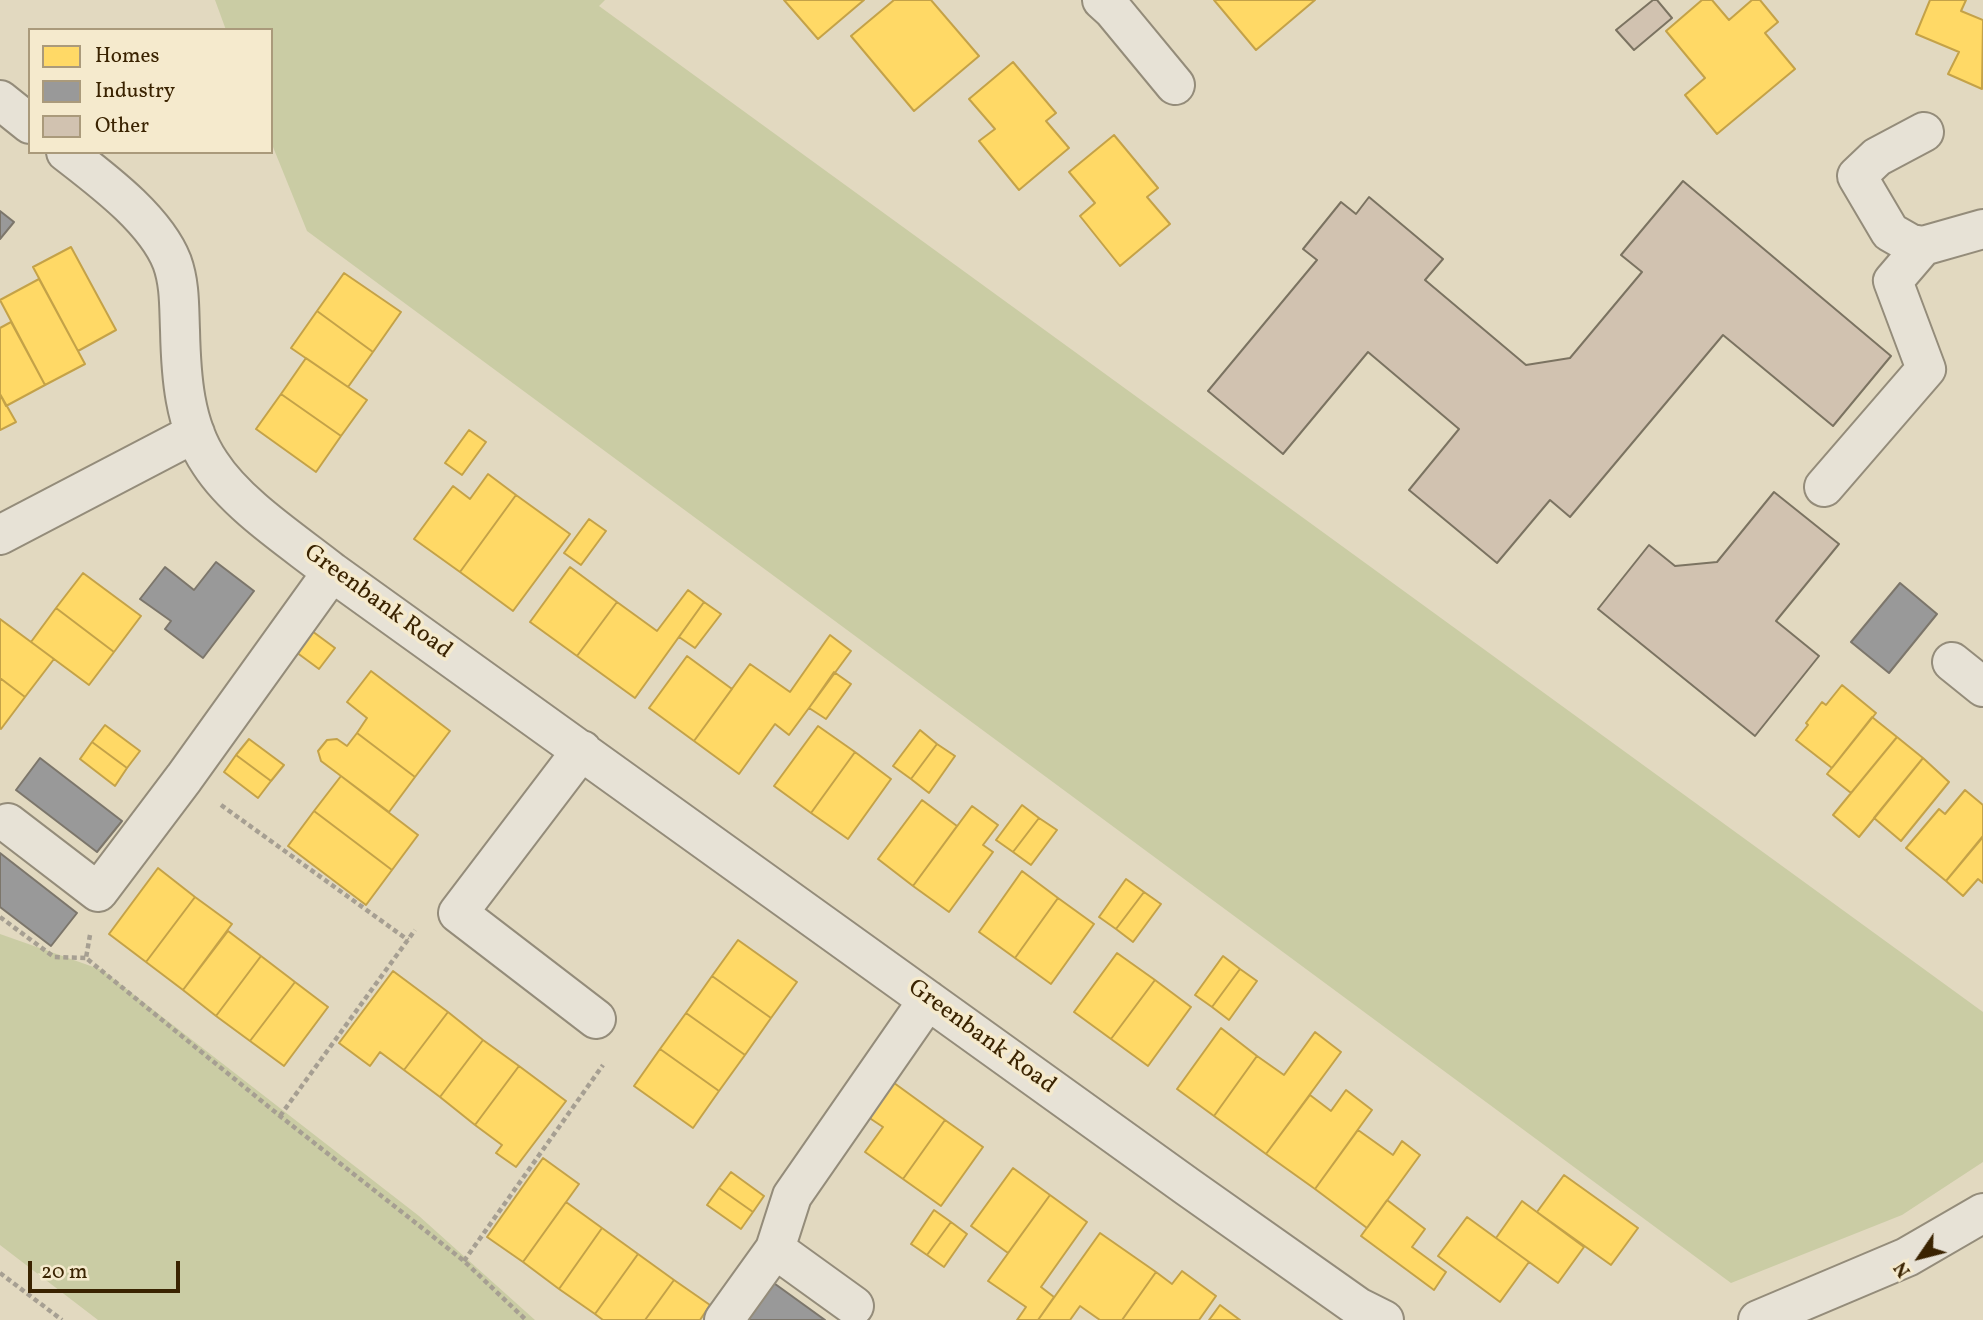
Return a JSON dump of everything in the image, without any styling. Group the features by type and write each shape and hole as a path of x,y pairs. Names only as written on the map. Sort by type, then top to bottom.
{"street":[{"path":"1102,0 1175,85"},
{"path":"0,100 28,122"},
{"path":"1924,132 1877,157 1857,176 1890,232 1911,244 1923,246 1983,229"},
{"name":"Greenbank Road","path":"80,163 155,233 171,260 179,286 181,368 195,433 209,463 230,488 332,572 1335,1291 1384,1320"},
{"path":"1824,487 1926,369 1893,281 1923,246"},
{"path":"0,535 195,433"},
{"path":"8,823 98,892 184,778 332,572"},
{"path":"1952,662 1983,687"},
{"path":"582,750 458,913 596,1019"},
{"path":"724,1320 775,1249 792,1196 928,1000"},
{"path":"1758,1320 1907,1256 1983,1213"},
{"path":"775,1249 854,1306"}],"path":[{"path":"184,778 408,940"},
{"path":"86,958 98,892"},
{"path":"281,1116 421,922 458,913"},
{"path":"0,917 54,957 86,958 464,1261 526,1320"},
{"path":"464,1261 605,1062 596,1019"},
{"path":"0,1273 62,1320"}],"green space":[{"path":"215,0 605,0 599,6 1983,1012 1983,1162 1902,1215 1731,1283 307,231 273,147 273,28 225,28"},
{"path":"0,934 102,970 419,1216 535,1320 98,1320 0,1245"}],"building: Homes":[{"path":"784,0 864,0 818,39"},
{"path":"894,0 931,0 979,56 914,111 851,36"},
{"path":"1214,0 1315,0 1256,50"},
{"path":"1702,0 1712,0 1729,20 1752,0 1760,0 1778,22 1765,33 1795,69 1717,134 1685,95 1705,78 1666,31"},
{"path":"1930,0 1966,0 1961,11 1983,20 1982,89 1948,74 1959,52 1916,34"},
{"path":"1013,62 1056,113 1046,121 1069,148 1019,190 979,141 995,129 969,99"},
{"path":"1114,135 1158,188 1147,197 1170,224 1120,266 1080,216 1095,203 1069,172"},
{"path":"71,247 116,330 78,351 33,267"},
{"path":"344,273 401,312 373,352 317,311"},
{"path":"39,279 85,364 45,385 0,300"},
{"path":"317,311 373,352 348,387 291,348"},
{"path":"11,322 45,385 6,406 0,394 0,328"},
{"path":"306,358 367,400 341,436 281,394"},
{"path":"0,394 16,422 0,430"},
{"path":"281,394 341,436 316,472 256,429"},
{"path":"469,430 486,442 462,475 445,463"},
{"path":"488,474 516,495 460,572 414,539 453,486 470,499"},
{"path":"516,495 570,534 513,611 460,572"},
{"path":"589,519 606,531 581,565 564,553"},
{"path":"570,567 617,602 577,656 530,622"},
{"path":"83,573 141,616 114,652 56,608"},
{"path":"688,590 704,602 635,698 577,656 617,602 657,631"},
{"path":"704,602 721,614 695,648 679,637"},
{"path":"56,608 114,652 89,685 31,642"},
{"path":"0,619 54,659 25,697 0,678"},
{"path":"312,631 335,648 319,669 296,652"},
{"path":"830,635 851,651 789,735 775,724 739,774 694,741 750,664 790,692"},
{"path":"687,656 732,689 694,741 649,708"},
{"path":"371,671 450,731 415,777 357,733 367,718 347,702"},
{"path":"834,672 851,684 826,719 809,708"},
{"path":"0,678 25,697 1,729 0,728"},
{"path":"1842,685 1876,713 1832,768 1796,740 1822,702 1826,705"},
{"path":"1872,717 1897,737 1851,793 1827,774"},
{"path":"105,725 140,751 127,768 92,742"},
{"path":"818,726 855,752 811,813 774,786"},
{"path":"920,730 937,744 911,779 893,766"},
{"path":"357,733 415,777 389,812 321,761 318,751 327,740 337,739 347,746"},
{"path":"1897,737 1923,758 1859,837 1833,815"},
{"path":"249,739 284,765 271,781 236,755"},
{"path":"92,742 127,768 115,786 80,759"},
{"path":"937,744 955,756 929,793 911,779"},
{"path":"855,752 891,779 848,839 811,813"},
{"path":"236,755 271,781 258,798 224,772"},
{"path":"1923,758 1949,782 1901,841 1874,818"},
{"path":"341,776 418,835 392,870 314,811"},
{"path":"1965,790 1983,805 1983,837 1946,881 1906,848 1939,809 1945,814"},
{"path":"922,800 957,826 913,886 878,859"},
{"path":"1022,805 1039,818 1013,852 996,840"},
{"path":"972,806 998,825 983,845 993,852 949,912 913,886"},
{"path":"314,811 392,870 366,905 288,846"},
{"path":"1039,818 1057,830 1031,865 1013,852"},
{"path":"1983,836 1983,883 1978,879 1963,896 1946,881"},
{"path":"158,868 195,897 146,962 109,934"},
{"path":"1022,871 1058,898 1015,958 979,932"},
{"path":"1126,879 1144,892 1116,929 1099,917"},
{"path":"1144,892 1161,904 1133,942 1116,929"},
{"path":"195,897 232,924 183,990 146,962"},
{"path":"1058,898 1094,924 1051,984 1015,958"},
{"path":"228,931 261,956 216,1016 183,990"},
{"path":"738,940 797,982 771,1018 712,976"},
{"path":"1117,953 1155,980 1111,1039 1074,1012"},
{"path":"261,956 295,982 250,1041 216,1016"},
{"path":"1223,956 1240,969 1212,1007 1195,995"},
{"path":"1240,969 1257,981 1229,1020 1212,1007"},
{"path":"393,971 448,1012 404,1070 380,1052 370,1066 339,1043"},
{"path":"712,976 771,1018 745,1055 686,1013"},
{"path":"1155,980 1191,1007 1148,1066 1111,1039"},
{"path":"295,982 328,1007 284,1066 250,1041"},
{"path":"448,1012 483,1040 440,1097 404,1070"},
{"path":"686,1013 745,1055 719,1091 660,1049"},
{"path":"1221,1028 1257,1056 1214,1116 1177,1089"},
{"path":"1315,1032 1341,1052 1266,1154 1214,1116 1257,1056 1284,1075"},
{"path":"483,1040 519,1066 475,1125 440,1097"},
{"path":"660,1049 719,1091 693,1128 634,1086"},
{"path":"519,1066 566,1101 516,1167 496,1153 502,1145 475,1125"},
{"path":"890,1080 945,1120 903,1179 865,1152 883,1127 865,1115"},
{"path":"1346,1090 1372,1110 1315,1189 1266,1154 1310,1095 1331,1111"},
{"path":"945,1120 983,1147 941,1206 903,1179"},
{"path":"1358,1130 1393,1155 1402,1141 1420,1155 1367,1228 1315,1189"},
{"path":"543,1158 579,1184 523,1262 487,1237"},
{"path":"1013,1168 1050,1195 1008,1253 971,1226"},
{"path":"731,1172 764,1196 753,1212 719,1188"},
{"path":"1564,1175 1638,1228 1611,1265 1537,1212"},
{"path":"719,1188 753,1212 741,1229 707,1205"},
{"path":"1050,1195 1087,1222 1041,1287 1054,1297 1038,1320 1017,1320 1026,1307 988,1281"},
{"path":"1387,1200 1425,1229 1412,1247 1446,1272 1434,1290 1361,1236"},
{"path":"1522,1201 1584,1247 1558,1283 1496,1238"},
{"path":"566,1202 602,1228 559,1289 523,1262"},
{"path":"934,1210 951,1222 927,1255 911,1244"},
{"path":"1467,1217 1529,1262 1500,1302 1438,1256"},
{"path":"951,1222 967,1234 944,1267 927,1255"},
{"path":"602,1228 638,1254 595,1314 559,1289"},
{"path":"1100,1233 1156,1272 1122,1320 1100,1320 1080,1306 1070,1320 1038,1320"},
{"path":"638,1254 674,1280 645,1320 603,1320 595,1314"},
{"path":"1182,1271 1216,1296 1199,1320 1122,1320 1156,1272 1172,1284"},
{"path":"674,1280 710,1305 700,1320 645,1320"},
{"path":"1220,1305 1240,1320 1209,1320"}],"building: Industry":[{"path":"0,211 14,222 0,239"},
{"path":"216,562 254,591 203,658 165,629 171,621 140,599 165,567 194,590"},
{"path":"1900,583 1937,614 1889,673 1851,642"},
{"path":"40,758 122,821 97,852 16,790"},
{"path":"0,853 77,913 51,946 0,907"},
{"path":"771,1281 825,1320 742,1320"}],"building: Other":[{"path":"1653,0 1657,0 1672,18 1634,50 1616,30"},
{"path":"1683,181 1891,356 1833,426 1723,335 1570,517 1550,500 1497,563 1409,490 1459,429 1368,352 1283,454 1208,391 1317,260 1303,249 1341,202 1356,214 1369,197 1443,259 1425,280 1526,365 1570,358 1642,272 1621,255"},
{"path":"1774,492 1839,544 1776,621 1819,656 1755,736 1598,609 1649,545 1675,566 1717,562"}]}
